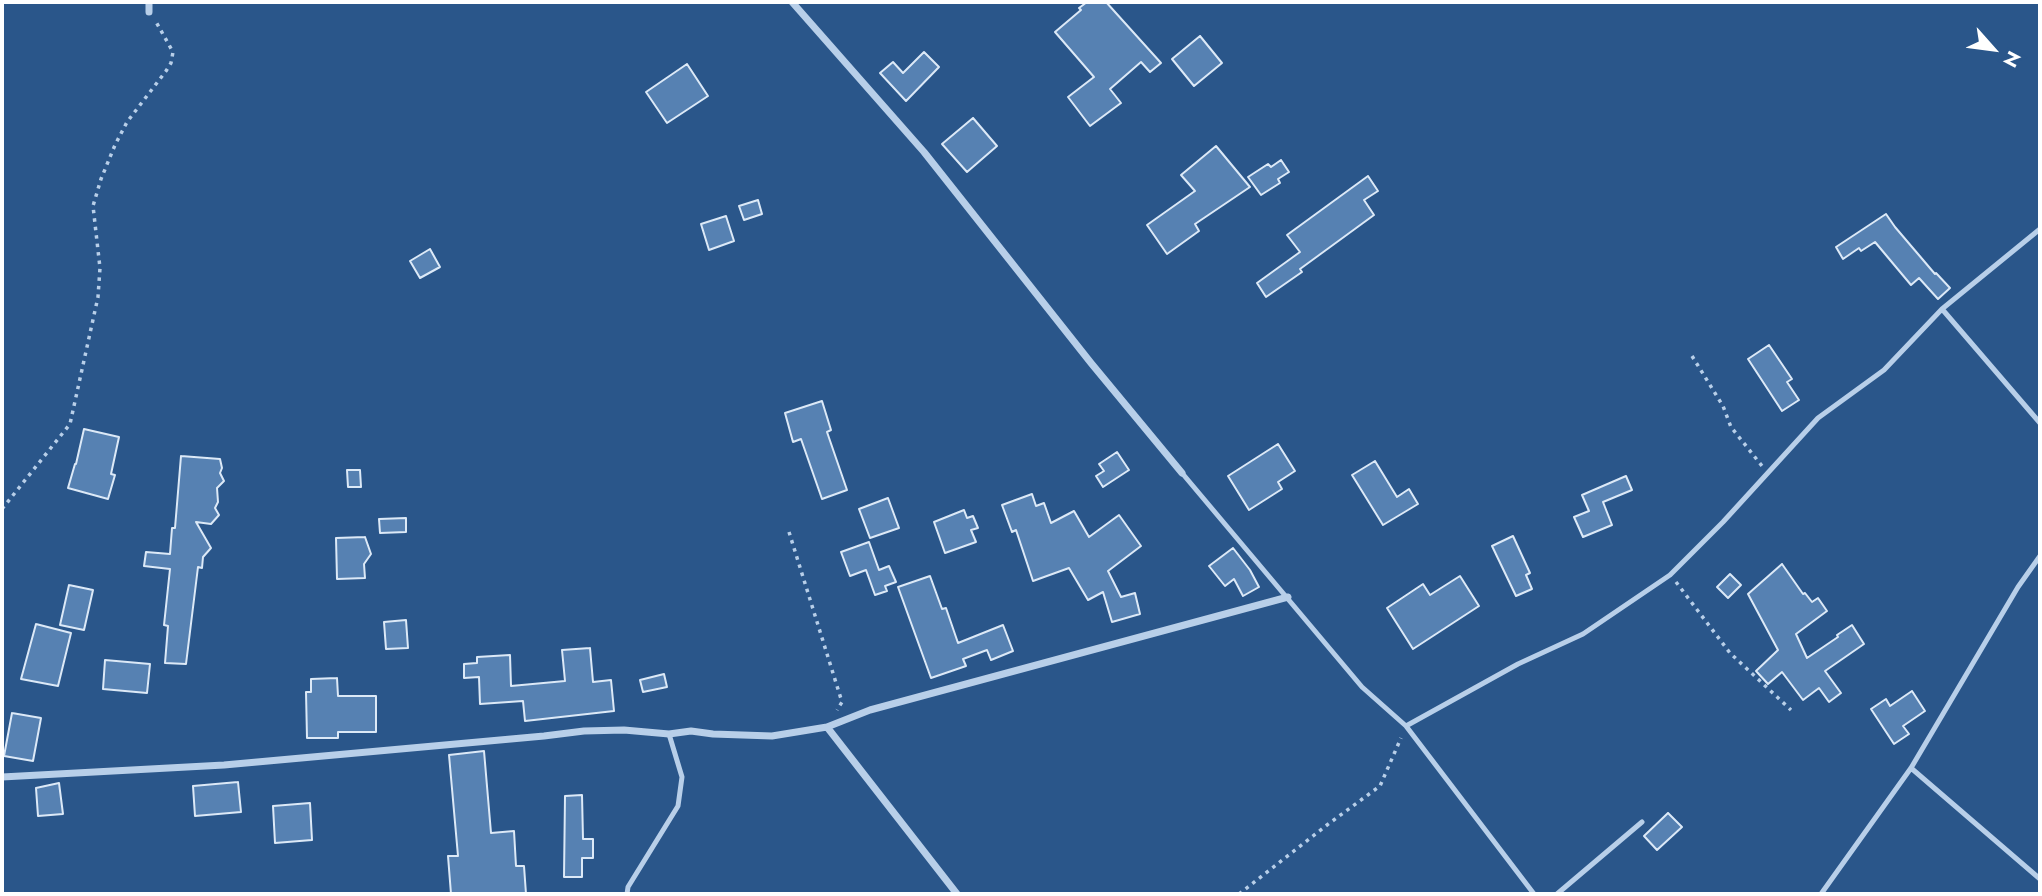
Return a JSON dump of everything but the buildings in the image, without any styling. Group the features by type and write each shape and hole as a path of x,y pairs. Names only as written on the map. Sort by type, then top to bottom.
{"street":[{"path":"149,2 149,12"},
{"path":"792,2 924,152 1182,473"},
{"path":"2,777 224,765 584,731 624,730 669,734 691,731 772,736 827,727 870,710 1287,597"},
{"path":"827,727 957,894"}],"lane":[{"path":"1406,726 1518,664 1583,634 1670,575 1818,418 1884,370 1942,309 2040,229"},
{"path":"1942,309 2040,423"},
{"path":"1182,473 1362,687 1406,726 1534,894"},
{"path":"1821,894 1911,768 2018,587 2040,556"},
{"path":"627,894 628,887 678,806 682,777 669,734"},
{"path":"1911,768 2040,879"},
{"path":"1557,894 1642,822"}],"path":[{"path":"2,509 70,424 100,278 93,206 114,145 141,102 166,71 173,52 149,12"},
{"path":"1692,356 1723,405 1731,427 1768,472"},
{"path":"789,532 842,702 827,727"},
{"path":"1670,575 1730,653 1791,710"},
{"path":"1239,894 1380,786 1406,726"}]}
